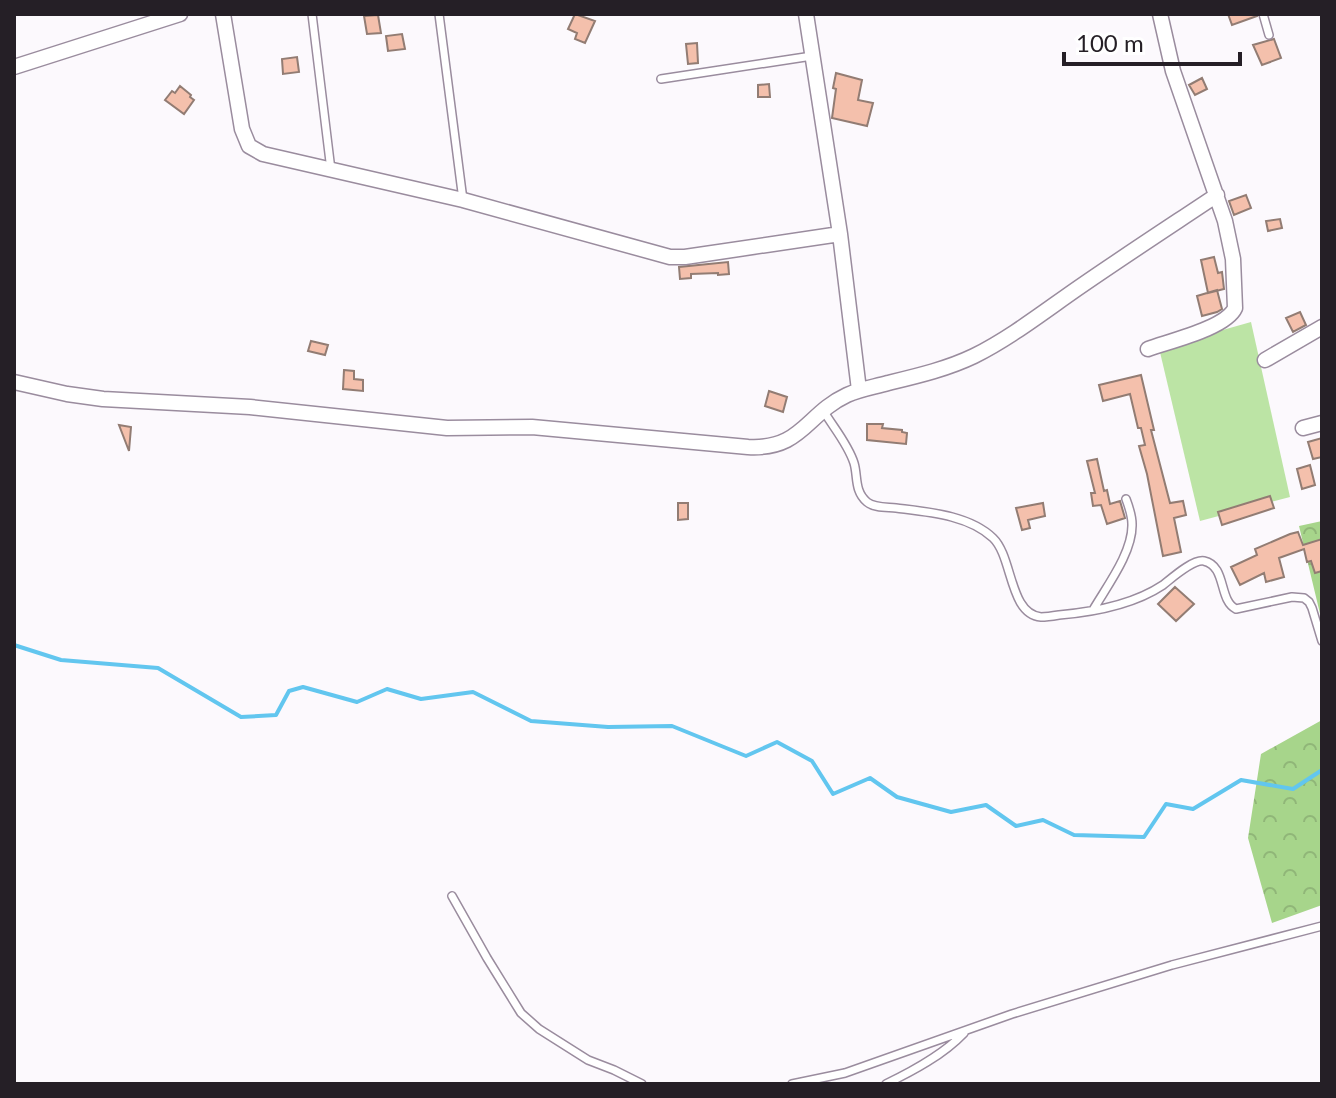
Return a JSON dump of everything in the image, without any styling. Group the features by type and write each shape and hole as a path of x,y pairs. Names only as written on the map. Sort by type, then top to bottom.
{"street":[{"path":"14,67 152,18 180,14"},
{"path":"223,14 242,129 249,146 263,154 463,200 670,257 840,234"},
{"path":"806,14 840,234 859,390"},
{"path":"1148,349 1218,324 1232,315 1235,308 1233,259 1217,195 1173,71 1160,14"},
{"path":"14,382 103,399 250,407 447,428 532,427 758,448 789,440 823,410 846,395 924,374 976,355 1217,195"},
{"path":"1265,360 1322,327"},
{"path":"1303,428 1322,423"}],"lane":[{"path":"312,14 331,170"},
{"path":"439,14 463,200"},
{"path":"1263,14 1269,35"},
{"path":"661,79 812,56"},
{"path":"823,410 853,458 858,490 871,505 966,521 986,532 1001,548 1019,603 1034,615 1040,617 1093,610 1126,602 1153,591 1190,565 1206,561 1219,574 1228,603 1236,609 1292,597 1304,598 1312,608 1322,641"},
{"path":"1093,610 1128,548 1132,524 1126,499"},
{"path":"452,896 521,1013 539,1029 588,1060 642,1084"},
{"path":"792,1084 845,1073 1012,1014 1172,965 1322,926"},
{"path":"886,1084 955,1042 967,1030"}],"green space":[{"path":"1251,322 1290,497 1200,521 1159,348"},
{"path":"1322,521 1322,622 1299,526"},
{"path":"1322,720 1322,905 1272,923 1248,838 1261,754"}],"building":[{"path":"575,14 595,21 585,43 575,39 577,33 568,29"},
{"path":"1228,14 1257,14 1257,16 1232,25"},
{"path":"378,15 381,33 367,34 364,16"},
{"path":"402,34 405,49 388,51 386,36"},
{"path":"1274,39 1281,58 1262,65 1253,45"},
{"path":"697,43 698,63 688,64 686,44"},
{"path":"297,57 299,72 283,74 282,59"},
{"path":"836,73 862,80 858,100 873,103 867,126 832,118"},
{"path":"1202,78 1207,89 1195,95 1189,85"},
{"path":"769,84 770,97 758,97 758,85"},
{"path":"180,86 194,100 184,114 165,100"},
{"path":"1246,195 1251,208 1234,215 1229,201"},
{"path":"1280,219 1282,228 1268,231 1266,221"},
{"path":"1214,257 1218,273 1222,272 1224,289 1208,293 1201,260"},
{"path":"728,262 729,274 691,274 691,278 680,279 679,267"},
{"path":"1217,290 1222,309 1202,316 1197,296"},
{"path":"1300,312 1306,325 1293,332 1286,318"},
{"path":"311,341 328,345 325,355 308,351"},
{"path":"344,370 354,371 354,379 363,380 363,391 343,389"},
{"path":"1141,375 1154,430 1151,430 1170,503 1183,501 1186,515 1174,518 1181,552 1163,556 1139,446 1145,445 1130,394 1103,401 1099,385"},
{"path":"769,391 787,397 783,412 765,406"},
{"path":"867,424 883,424 882,428 902,430 907,433 906,444 867,440"},
{"path":"119,425 131,427 129,451"},
{"path":"1322,438 1322,457 1313,459 1308,442"},
{"path":"1097,459 1110,504 1120,501 1125,518 1107,524 1101,505 1093,506 1091,493 1095,493 1087,461"},
{"path":"1310,465 1315,485 1302,489 1297,469"},
{"path":"1270,496 1274,508 1222,525 1218,512"},
{"path":"678,503 688,503 688,519 678,520"},
{"path":"1043,503 1045,516 1028,520 1030,528 1022,530 1016,508"},
{"path":"1298,532 1303,545 1322,539 1322,571 1315,573 1311,561 1307,562 1304,549 1279,558 1284,577 1266,582 1264,573 1240,585 1231,567 1257,555 1255,549"},
{"path":"1175,587 1194,604 1176,621 1158,604"}],"waterway":[{"path":"14,645 61,660 158,668 241,717 276,715 289,691 303,687 357,702 387,689 421,699 473,692 531,721 608,727 672,726 746,756 777,742 812,761 833,794 870,778 897,797 951,812 986,805 1016,826 1043,820 1074,835 1144,837 1166,804 1193,809 1241,780 1293,789 1322,770"}]}
